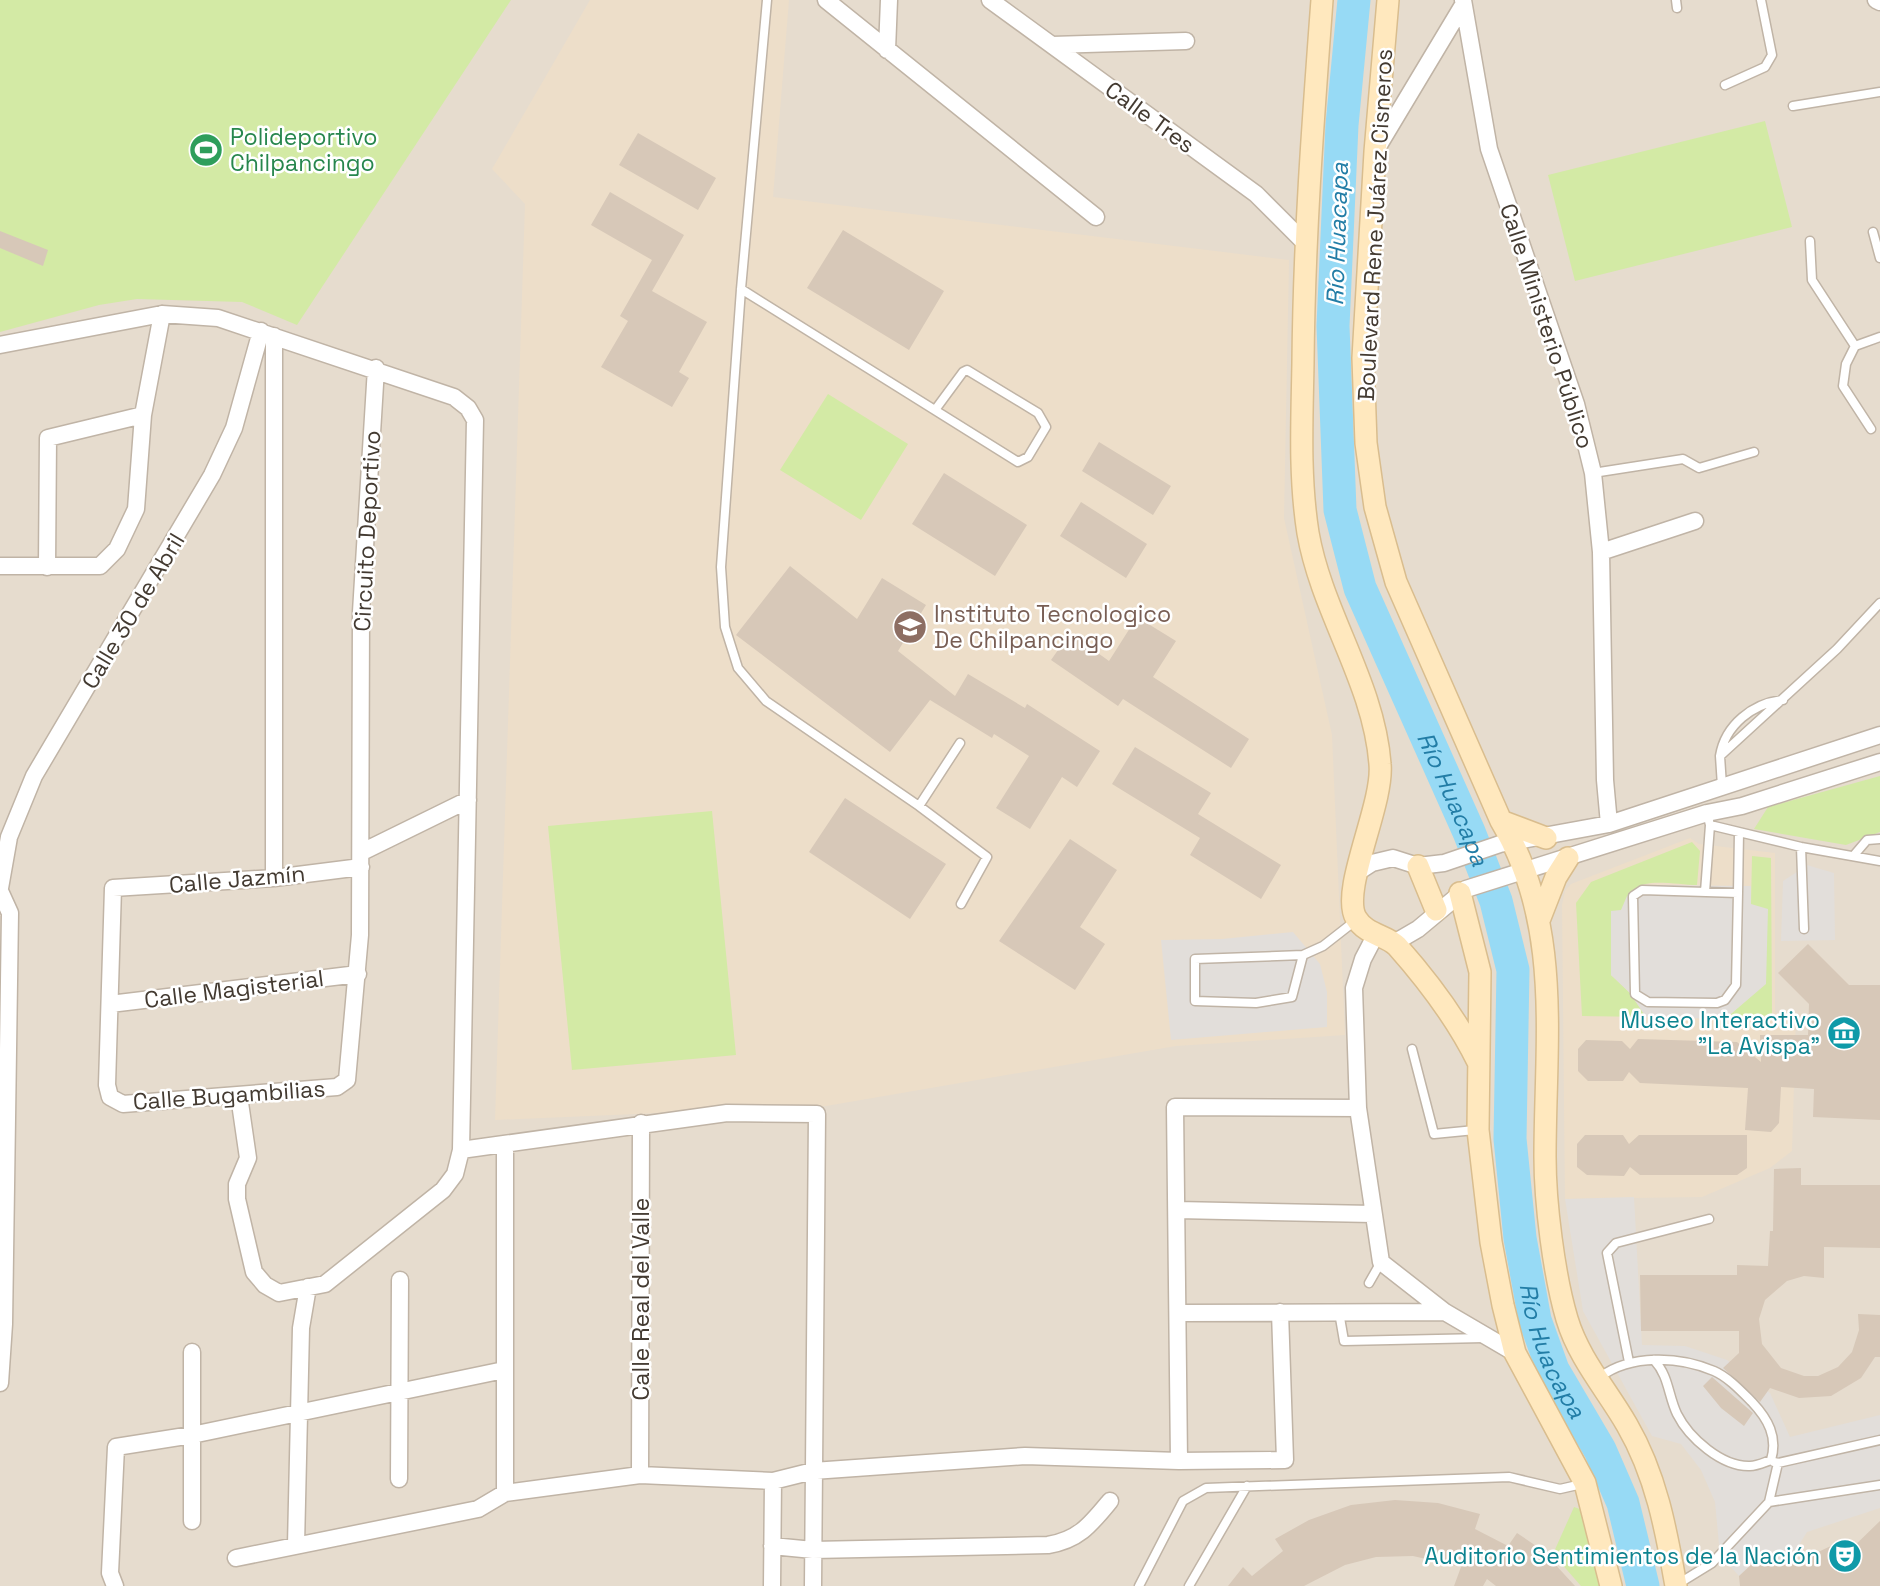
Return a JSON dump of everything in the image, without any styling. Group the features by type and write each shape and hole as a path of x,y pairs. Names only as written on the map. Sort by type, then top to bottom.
{"main road":[{"path":"1322,0 1304,242 1301,450 1308,533 1324,596 1376,723 1381,769 1359,872 1352,885 1351,904 1357,920 1385,940 1463,1031 1478,1062"},
{"name":"Boulevard Rene Juárez Cisneros","path":"1388,0 1375,152 1363,358 1366,443 1375,507 1396,582 1501,821 1507,843 1540,918 1547,960 1548,1210 1567,1319 1582,1355 1627,1425 1652,1475 1676,1586"},
{"path":"1501,821 1546,838"},
{"path":"1540,918 1556,877 1569,858"},
{"path":"1418,866 1437,910"},
{"path":"1463,891 1480,972 1478,1130 1490,1242 1515,1353 1585,1483 1611,1586"}],"street":[{"path":"826,0 1096,216"},
{"path":"887,50 889,0"},
{"name":"Calle Tres","path":"990,0 1256,194 1304,242"},
{"path":"1375,152 1463,3"},
{"name":"Calle Ministerio Público","path":"1463,3 1489,149 1576,404 1593,473 1601,552 1605,780 1609,824"},
{"path":"1052,45 1186,41"},
{"path":"0,566 100,566 117,549 136,509 144,415 162,314"},
{"path":"0,345 162,314 218,317 376,368 454,397 468,408 475,420 460,1150 455,1174 443,1190 325,1284 279,1293 265,1285 254,1272 237,1199 237,1184 248,1158 239,1096"},
{"path":"268,334 274,878"},
{"name":"Calle 30 de Abril","path":"0,889 9,837 34,776 212,475 234,428 268,334"},
{"name":"Circuito Deportivo","path":"347,1080 358,974 362,860 361,612 376,368"},
{"path":"47,567 48,438 144,415"},
{"path":"1601,552 1695,521"},
{"path":"1359,872 1372,863 1393,859 1418,866 1455,861 1507,843 1546,838 1609,824 1880,735"},
{"path":"1515,1353 1485,1338 1445,1312 1381,1262 1358,1108 1354,988 1363,959 1385,940 1418,929 1437,910 1463,891 1519,872 1708,819 1880,762"},
{"name":"Calle Jazmín","path":"113,888 274,878 362,860 468,800"},
{"name":"Calle Bugambilias","path":"113,888 107,1085 110,1097 124,1104 239,1096 337,1087 347,1080"},
{"path":"0,889 10,913 3,1120 0,1383"},
{"name":"Calle Magisterial","path":"110,1004 358,974"},
{"path":"1179,1461 1180,1313 1175,1107 1358,1108"},
{"path":"460,1150 727,1113 817,1114 813,1586"},
{"name":"Calle Real del Valle","path":"640,1475 641,1123"},
{"path":"505,1144 506,1493"},
{"path":"1177,1210 1373,1214"},
{"path":"399,1479 400,1280"},
{"path":"296,1545 301,1328 308,1287"},
{"path":"236,1558 478,1509 506,1493 640,1475 773,1481 814,1471 1025,1456 1179,1461 1285,1460 1280,1312"},
{"path":"1180,1313 1445,1312"},
{"path":"192,1352 192,1521"},
{"path":"115,1586 110,1573 116,1447 192,1436 299,1410 504,1370"},
{"path":"772,1586 773,1481"},
{"path":"772,1546 813,1550 1048,1545 1066,1542 1083,1534 1110,1502"}],"lane":[{"path":"767,0 741,289 721,567 725,627 738,668 766,701 919,806 986,857 961,904"},
{"path":"1725,85 1765,67 1772,55 1761,0"},
{"path":"1793,106 1880,92"},
{"path":"1873,232 1880,258"},
{"path":"1810,241 1812,280 1855,346"},
{"path":"741,289 1018,462 1028,457 1046,427 1038,413 967,370 935,410"},
{"path":"1871,429 1843,386 1846,364 1855,346 1880,337"},
{"path":"1593,473 1683,458 1699,468 1754,452"},
{"path":"1720,756 1783,700 1880,603"},
{"path":"1722,786 1720,756 1735,723 1757,707 1783,700"},
{"path":"919,806 960,743"},
{"path":"1705,888 1708,819 1739,832 1801,847 1880,860"},
{"path":"1739,832 1739,889 1736,985 1725,1000 1717,1003 1648,1002 1639,998 1632,983 1633,896 1642,890 1739,889"},
{"path":"1855,854 1867,840 1880,839"},
{"path":"1801,847 1804,929"},
{"path":"1303,955 1292,997 1256,1003 1195,1001 1195,959 1303,955 1323,946 1357,920"},
{"path":"1412,1049 1434,1134 1478,1130"},
{"path":"1629,1362 1607,1253 1616,1243 1709,1219"},
{"path":"1369,1283 1381,1262"},
{"path":"1339,1312 1345,1340 1485,1338"},
{"path":"1597,1379 1613,1368 1629,1362 1654,1360 1715,1371 1760,1410 1773,1432 1775,1448 1769,1502 1712,1563 1676,1586"},
{"path":"1654,1360 1663,1370 1678,1414 1700,1443 1733,1463 1750,1466 1880,1440"},
{"path":"1139,1586 1183,1501 1206,1488 1509,1477 1560,1489 1585,1483"},
{"path":"1769,1502 1880,1485"},
{"path":"1189,1586 1247,1486"}],"shaded area":[{"path":"0,0 1880,0 1880,1586 0,1586"},
{"name":"Instituto Tecnologico De Chilpancingo","path":"590,0 789,0 773,197 1289,260 1284,518 1332,735 1345,1035 1176,1046 826,1106 495,1120 525,204 492,169"},
{"path":"1690,838 1699,844 1775,853 1775,1013 1796,1015 1792,1151 1770,1168 1702,1197 1565,1199 1562,905 1565,891 1571,884"},
{"path":"1800,863 1834,873 1835,940 1781,941 1783,881 1800,870"},
{"path":"1641,885 1751,886 1751,904 1768,909 1766,984 1725,1019 1646,1017 1630,993 1611,975 1611,911 1621,910 1627,896"},
{"path":"1293,932 1320,964 1327,992 1327,1027 1171,1040 1161,940 1222,939"},
{"path":"1634,1197 1642,1345 1685,1346 1727,1360 1770,1393 1790,1437 1880,1415 1880,1508 1807,1532 1789,1561 1752,1564 1739,1576 1720,1555 1715,1502 1701,1470 1681,1444 1652,1436 1583,1311 1565,1199"}],"green space":[{"name":"Polideportivo Chilpancingo","path":"0,0 511,0 297,325 242,302 137,299 99,305 0,332"},
{"path":"1765,121 1792,227 1575,281 1548,175"},
{"path":"828,394 908,444 861,520 780,470"},
{"path":"1880,776 1880,832 1846,845 1754,829 1768,807"},
{"path":"712,811 736,1055 572,1070 548,826"},
{"path":"1692,842 1700,851 1697,885 1642,885 1633,890 1627,899 1618,924 1611,975 1630,993 1646,1017 1582,1016 1576,903 1591,882"},
{"path":"1752,856 1771,858 1772,1015 1725,1019 1766,983 1751,904"},
{"path":"1574,1507 1583,1510 1603,1586 1581,1586 1553,1554"}],"building":[{"path":"638,133 716,178 698,210 619,165"},
{"path":"610,192 684,235 652,291 707,322 679,372 689,378 672,407 601,367 628,321 620,316 652,260 591,225"},
{"path":"843,230 944,291 909,350 807,288"},
{"path":"0,231 48,250 43,266 0,248"},
{"path":"1099,442 1171,486 1153,515 1082,471"},
{"path":"944,473 1027,525 995,576 912,524"},
{"path":"1081,502 1147,544 1126,578 1060,536"},
{"path":"790,566 857,619 882,578 926,605 898,651 955,696 968,674 1025,708 1027,704 1100,751 1077,787 1062,777 1030,829 996,808 1029,756 994,734 992,738 930,700 890,752 736,635"},
{"path":"1137,617 1176,641 1153,677 1249,739 1231,768 1123,699 1118,706 1051,660 1070,633 1109,661"},
{"path":"1135,747 1211,793 1198,814 1281,865 1261,899 1190,855 1200,838 1112,784"},
{"path":"845,798 946,864 910,919 809,852"},
{"path":"1070,839 1117,870 1080,927 1105,944 1075,990 999,941"},
{"path":"1808,944 1849,985 1880,985 1880,1120 1813,1117 1814,1089 1781,1087 1779,1123 1771,1132 1745,1130 1748,1088 1640,1083 1629,1072 1623,1081 1588,1081 1578,1071 1578,1049 1586,1040 1622,1041 1630,1049 1638,1039 1737,1042 1761,1062 1760,1035 1808,1035 1809,1004 1778,973"},
{"path":"1585,1135 1623,1135 1629,1144 1639,1135 1747,1135 1747,1168 1737,1175 1640,1175 1630,1167 1624,1176 1587,1175 1577,1167 1577,1144"},
{"path":"1801,1168 1801,1185 1880,1185 1880,1248 1824,1247 1824,1278 1804,1276 1787,1281 1765,1300 1759,1319 1762,1344 1781,1368 1804,1376 1818,1376 1838,1367 1852,1352 1859,1330 1858,1314 1880,1315 1880,1357 1875,1357 1861,1378 1831,1396 1799,1398 1770,1388 1760,1402 1723,1368 1739,1353 1739,1331 1641,1331 1640,1275 1737,1275 1737,1265 1768,1266 1770,1231 1773,1231 1774,1169"},
{"path":"1712,1377 1753,1413 1744,1426 1721,1408 1703,1386"},
{"path":"1395,1500 1438,1503 1480,1514 1475,1529 1508,1546 1517,1533 1542,1550 1575,1586 1496,1586 1487,1579 1483,1586 1454,1586 1461,1567 1413,1556 1376,1557 1345,1565 1304,1586 1228,1586 1243,1567 1252,1576 1283,1551 1275,1539 1309,1520 1351,1505"},
{"name":"Auditorio Sentimientos de la Nación","path":"1880,1521 1880,1586 1740,1586 1739,1576 1752,1564 1799,1561 1833,1545 1848,1552"}],"waterway":[{"name":"Río Huacapa","path":"1354,0 1342,125 1333,326 1340,510 1360,588 1469,832 1496,901 1513,970 1510,1139 1520,1238 1535,1320 1553,1370 1600,1450 1623,1503 1643,1586"}],"place":[{"name":"Polideportivo Chilpancingo","path":"206,150"},
{"name":"Instituto Tecnologico De Chilpancingo","path":"910,627"},
{"name":"Museo Interactivo \"La Avispa\"","path":"1844,1033"},
{"name":"Auditorio Sentimientos de la Nación","path":"1845,1556"}]}
